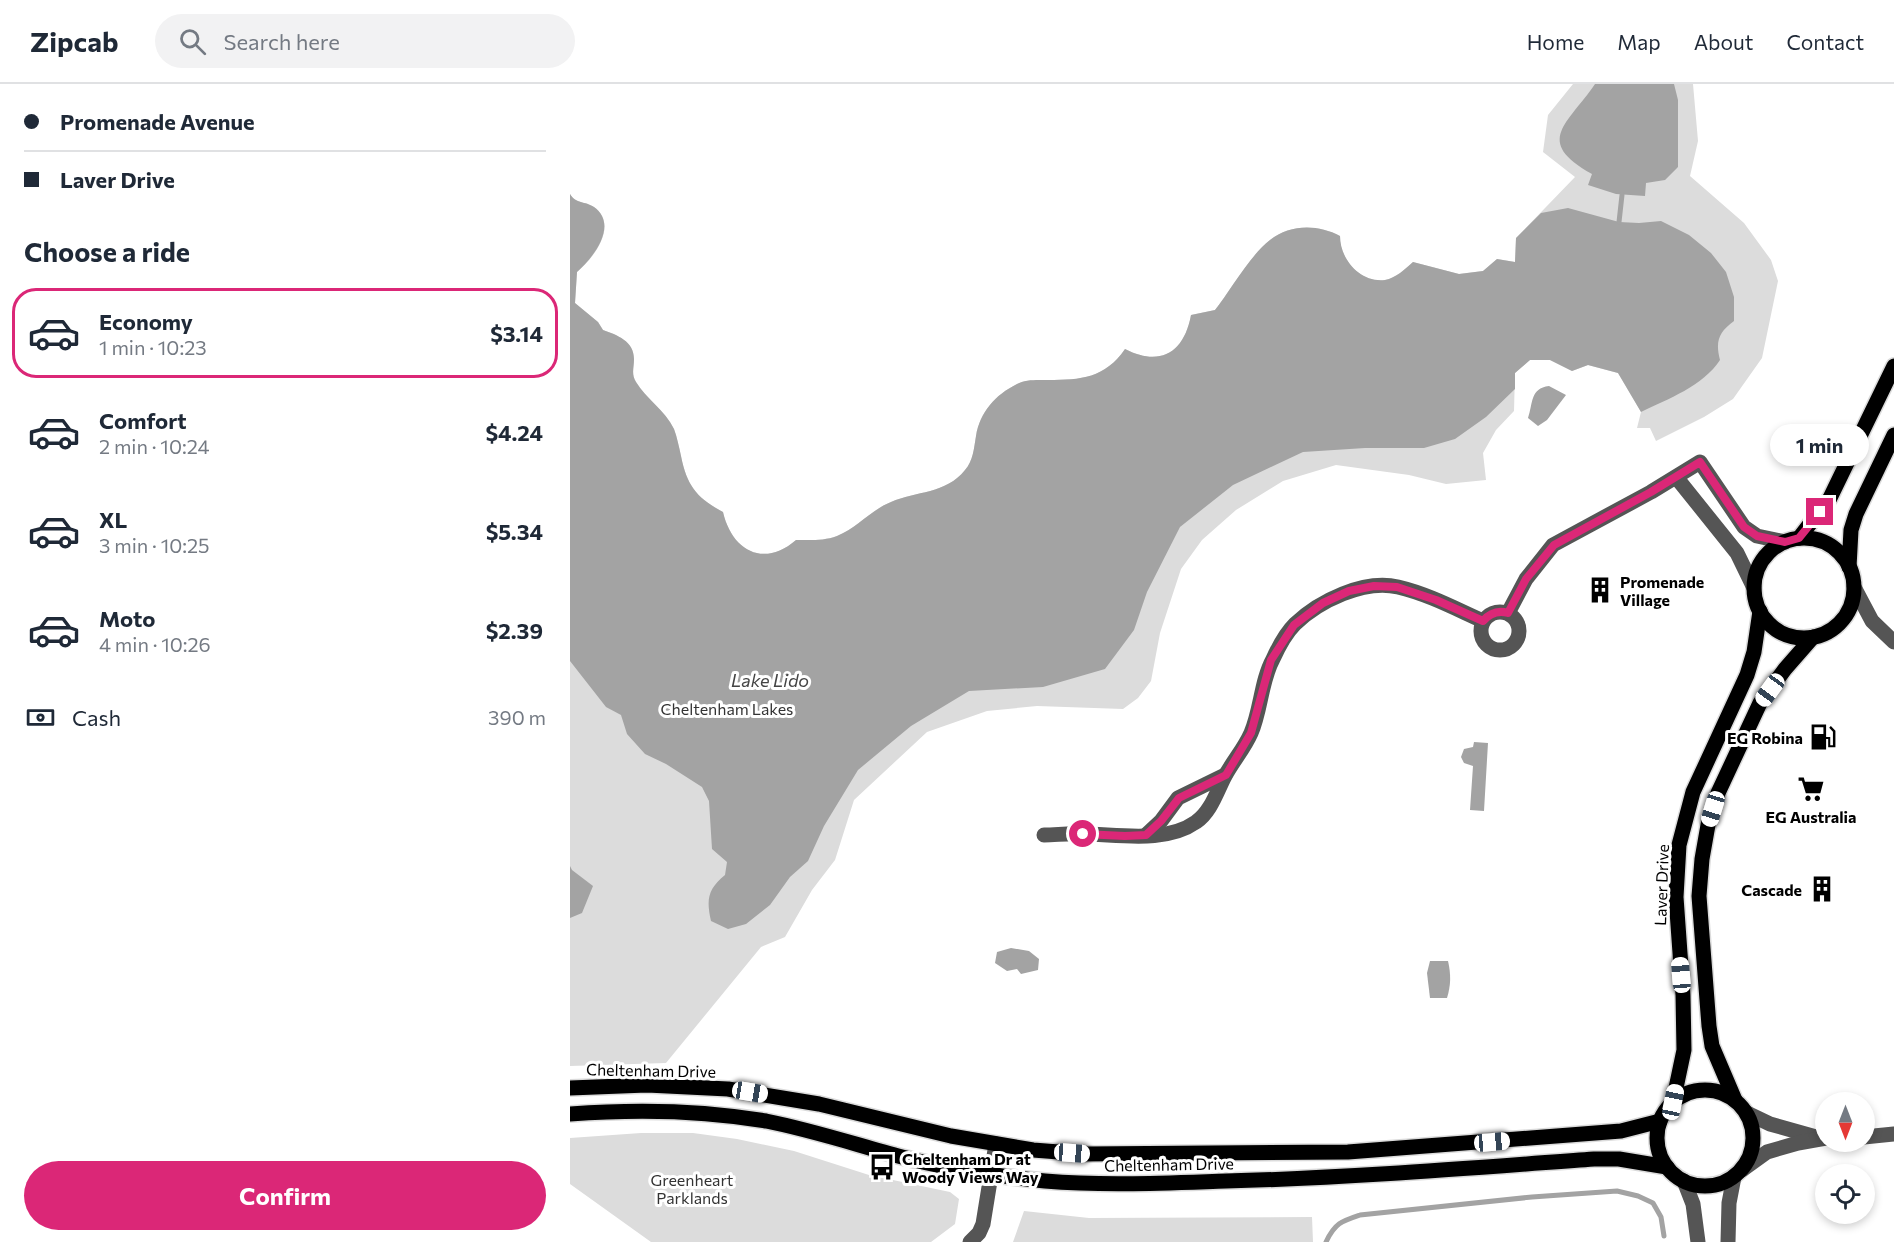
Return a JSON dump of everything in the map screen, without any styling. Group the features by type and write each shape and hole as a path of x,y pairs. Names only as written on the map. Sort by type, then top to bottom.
{"main road":[{"path":"1792,540 1830,498 1894,366"},
{"path":"1850,567 1841,554 1815,539 1792,540 1774,547 1759,565 1754,588 1760,611 1769,624 1782,633 1797,637 1813,637 1827,632 1839,623 1848,611 1854,587 1850,567 1851,530 1856,514 1894,435"},
{"name":"Laver Drive","path":"1673,1102 1684,1050 1683,995 1676,897 1679,845 1693,792 1747,675 1754,652 1760,611"},
{"path":"1736,1100 1710,1090 1696,1091 1673,1102 1660,1122 1657,1137 1659,1153 1667,1167 1684,1181 1710,1186 1723,1183 1738,1173 1750,1157 1754,1142 1753,1127 1747,1113 1736,1100 1712,1046 1699,896 1702,859 1708,825 1718,793 1760,703 1813,637"},
{"name":"Cheltenham Drive","path":"570,1088 647,1085 728,1089 819,1104 951,1136 1033,1150 1085,1154 1348,1152 1621,1131 1660,1122"},
{"name":"Cheltenham Drive","path":"570,1114 672,1111 736,1117 806,1130 948,1167 1044,1180 1154,1183 1352,1178 1594,1159 1619,1159 1667,1167"}],"street":[{"path":"1508,613 1526,579 1554,545 1700,462 1744,527 1757,536 1792,540"},
{"path":"1676,477 1737,553 1754,588"},
{"path":"1044,835 1160,836 1173,833 1198,821 1207,810 1251,733 1271,660 1294,625 1323,603 1349,591 1374,586 1397,587 1436,600 1483,621"},
{"path":"1854,587 1872,621 1894,642"},
{"path":"1497,612 1508,613 1517,621 1520,633 1514,644 1504,650 1492,649 1483,640 1481,627 1483,621 1487,616 1497,612"},
{"path":"1146,835 1161,821 1179,798 1226,775"},
{"path":"1747,1113 1770,1124 1815,1136"},
{"path":"1875,1136 1894,1134"},
{"path":"1728,1242 1729,1203 1738,1173 1767,1152 1815,1140"},
{"path":"970,1242 983,1224 996,1144"},
{"path":"1684,1181 1693,1204 1698,1242"}],"green space":[{"name":"Lake Lido","path":"1573,84 1693,84 1698,141 1690,176 1744,223 1771,260 1778,281 1762,358 1733,399 1704,417 1656,441 1650,428 1637,428 1641,412 1618,373 1588,365 1572,371 1550,360 1530,360 1515,373 1514,411 1496,430 1483,453 1486,480 1446,484 1409,475 1336,465 1283,481 1236,510 1202,540 1181,569 1160,633 1151,681 1138,698 1123,709 1037,706 987,711 927,732 854,800 835,860 812,890 785,937 761,947 666,1063 570,1066 570,194 575,199 594,207 601,214 604,223 601,241 584,266 577,272 575,303 598,322 603,330 628,343 634,359 634,379 666,416 674,429 683,466 694,490 706,502 723,512 727,526 742,545 761,554 772,553 796,540 832,538 884,505 949,484 970,463 978,427 985,412 1002,393 1020,382 1082,378 1101,372 1125,349 1149,357 1168,353 1183,339 1191,315 1215,310 1263,246 1286,231 1313,228 1323,229 1340,236 1347,261 1359,273 1376,280 1393,277 1413,262 1459,274 1483,271 1497,259 1515,262 1516,238 1575,177 1543,152 1548,115"},
{"name":"Greenheart Parklands","path":"641,1133 693,1133 737,1139 794,1151 869,1175 950,1192 959,1199 955,1224 931,1242 651,1242 570,1184 570,1138"},
{"path":"1024,1211 1089,1218 1312,1217 1313,1242 1013,1242"}],"water":[{"path":"1595,84 1674,84 1678,100 1678,167 1665,180 1646,183 1645,196 1616,194 1588,185 1592,174 1564,152 1560,142 1561,132"},
{"name":"Lake Lido","path":"570,194 575,199 594,207 601,214 604,223 601,241 577,272 575,303 598,322 603,330 628,343 634,359 634,379 666,416 674,429 683,466 694,490 706,502 723,512 727,526 742,545 761,554 772,553 796,540 832,538 891,502 949,484 970,463 978,427 985,412 1002,393 1020,382 1082,378 1101,372 1125,349 1149,357 1168,353 1183,339 1191,315 1215,310 1263,246 1286,231 1313,228 1323,229 1340,236 1344,253 1353,268 1367,278 1385,280 1397,275 1413,262 1459,274 1483,271 1497,259 1515,262 1516,238 1541,213 1568,208 1619,222 1661,221 1689,235 1711,253 1726,272 1734,297 1734,321 1725,329 1718,342 1720,360 1713,369 1684,391 1641,412 1618,373 1588,365 1572,371 1550,360 1530,360 1515,373 1515,389 1486,417 1455,439 1424,448 1365,448 1303,452 1233,485 1180,527 1147,592 1134,630 1105,669 1043,687 969,691 911,726 858,770 824,826 808,861 790,877 770,905 746,924 728,929 711,921 709,913 710,895 715,885 725,875 727,862 712,849 709,801 702,787 666,764 645,754 627,734 621,715 606,707 570,661"},
{"path":"1549,386 1566,395 1547,420 1538,426 1528,418 1532,402 1538,390"},
{"path":"1474,742 1488,743 1484,811 1470,810 1473,766 1464,763 1461,757 1464,749 1473,747"},
{"path":"570,866 593,886 582,913 570,918"},
{"path":"1011,948 1029,951 1039,959 1038,970 1021,974 1017,969 1007,971 995,963 997,952"},
{"path":"1430,961 1448,961 1450,979 1447,998 1430,998 1427,973"}],"waterway":[{"path":"1619,222 1622,195"},
{"path":"1326,1242 1340,1224 1360,1215 1532,1197 1617,1191 1638,1196 1653,1203 1661,1217 1664,1236"}],"place":[{"name":"Promenade Village","path":"1600,590"},
{"name":"EG Robina","path":"1823,737"},
{"name":"EG Australia","path":"1811,789"},
{"name":"Cascade","path":"1822,889"},
{"name":"Cheltenham Dr at Woody Views Way","path":"882,1167"}],"route":[{"path":"1083,834 1146,835 1161,821 1179,798 1226,775 1251,733 1271,660 1294,625 1323,603 1349,591 1374,586 1397,587 1436,600 1483,621 1492,613 1508,613 1526,579 1554,545 1651,492 1700,462 1744,527 1757,536 1785,542 1799,538 1820,512"}],"park label":[{"name":"Cheltenham Lakes","path":"727,708"}]}
